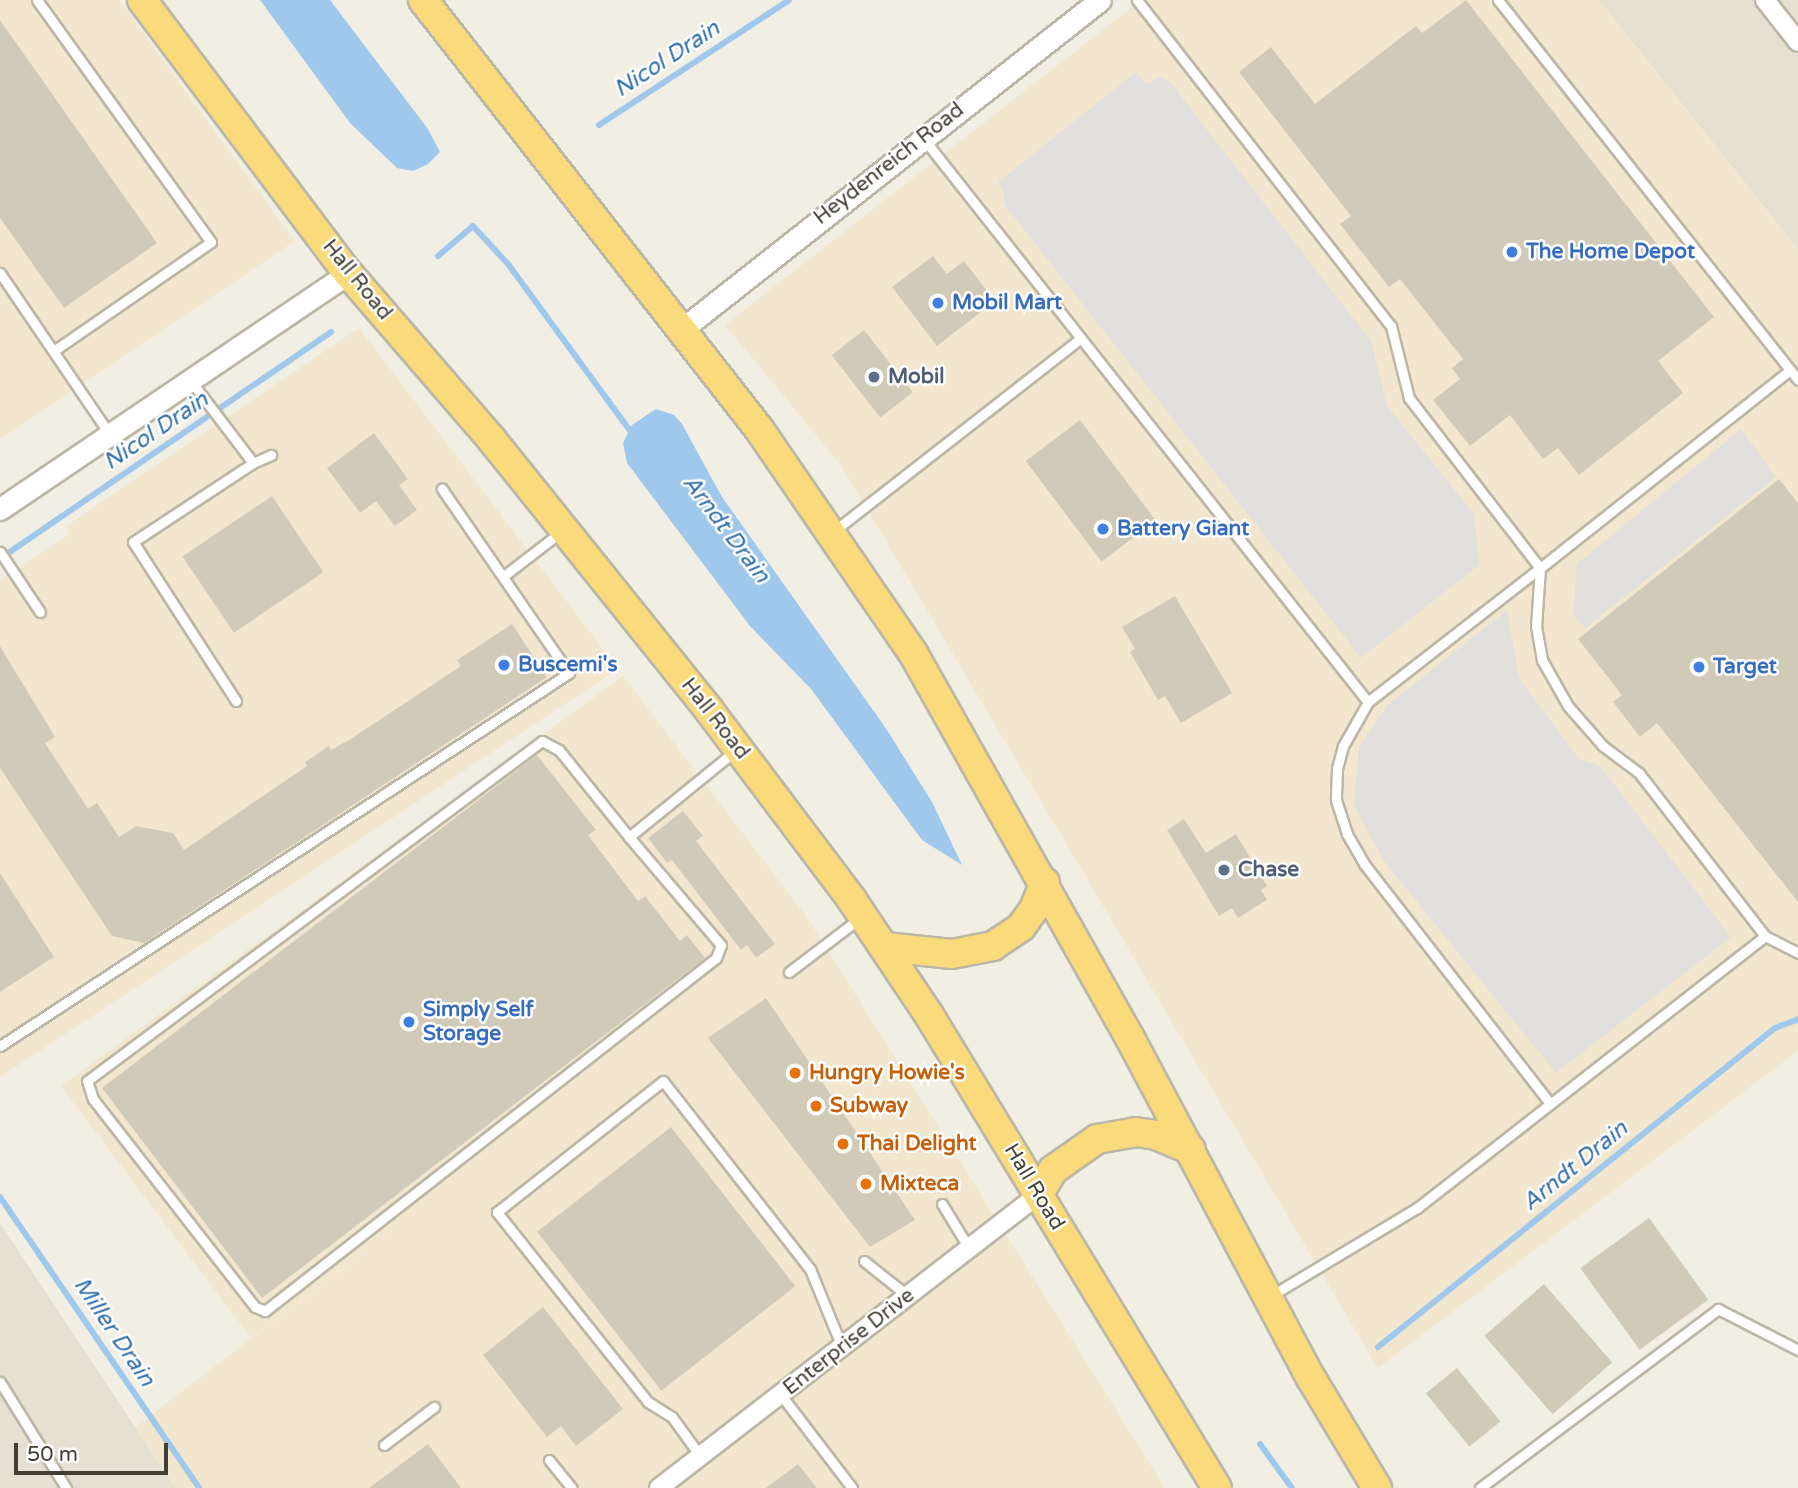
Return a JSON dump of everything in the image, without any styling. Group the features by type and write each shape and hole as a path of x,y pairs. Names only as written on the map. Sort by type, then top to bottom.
{"highway":[{"name":"Hall Road","path":"142,0 348,273 564,530 737,749 863,916 1039,1194 1217,1488"},
{"path":"423,0 681,330 833,532 913,653 1045,882 1270,1296 1311,1378 1377,1488"},
{"path":"885,947 952,954 993,946 1021,927 1034,909 1045,882"},
{"path":"1039,1194 1053,1170 1097,1139 1135,1132 1156,1135 1191,1150"}],"street":[{"name":"Heydenreich Road","path":"681,330 922,137 1100,0"},
{"path":"1765,0 1798,42"},
{"path":"0,509 111,436 189,378 348,273"},
{"name":"Enterprise Drive","path":"659,1488 1039,1194"}],"lane":[{"path":"37,0 211,242 55,350"},
{"path":"1137,0 1391,326 1409,398 1540,568 1538,644 1558,692 1585,728 1639,773 1765,936 1798,953"},
{"path":"1498,0 1798,380"},
{"path":"922,137 1368,702"},
{"path":"0,272 111,436"},
{"path":"833,532 1081,338"},
{"path":"1549,1102 1365,865 1347,834 1336,800 1337,768 1343,746 1368,702 1790,370"},
{"path":"189,378 253,463"},
{"path":"236,701 133,542 253,463 271,455"},
{"path":"0,1046 569,673 505,575 442,489"},
{"path":"505,575 564,530"},
{"path":"0,552 40,612"},
{"path":"542,741 559,750 629,837 721,945 716,958 265,1311 256,1307 93,1099 87,1081 542,741"},
{"path":"629,837 737,749"},
{"path":"789,972 863,916"},
{"path":"1270,1296 1417,1208 1549,1102 1765,936"},
{"path":"701,1457 672,1417 648,1402 497,1212 663,1081 810,1269 842,1347"},
{"path":"942,1204 969,1248"},
{"path":"864,1261 908,1296"},
{"path":"1480,1488 1718,1309 1798,1350"},
{"path":"0,1382 66,1488"},
{"path":"781,1395 852,1488"},
{"path":"384,1445 434,1407"},
{"path":"549,1460 572,1488"}],"shaded area":[{"path":"0,0 119,0 295,241 0,439"},
{"path":"1141,0 1599,0 1798,249 1798,1051 1378,1368 840,464 725,325"},
{"path":"1599,0 1798,0 1798,249"},
{"path":"1136,72 1146,84 1161,77 1170,82 1371,341 1387,406 1474,514 1479,565 1361,658 1004,204 1004,190 998,182"},
{"path":"359,328 618,669 0,1077 0,580 70,534 66,526"},
{"path":"1741,429 1776,477 1585,628 1573,614 1577,564"},
{"path":"1507,610 1519,678 1579,759 1600,766 1731,937 1556,1073 1384,861 1354,805 1359,746 1389,704"},
{"path":"623,676 808,919 1165,1488 176,1488 135,1427 428,1205 251,1338 61,1086"},
{"path":"0,1223 135,1427 176,1488 0,1488"}],"water":[{"path":"260,0 330,0 428,129 440,152 428,164 413,171 397,168 350,123"},
{"path":"656,409 674,415 682,424 722,497 885,727 932,802 962,865 922,840 811,689 750,626 627,463 623,443 632,425"}],"building":[{"name":"The Home Depot","path":"1466,0 1714,317 1658,361 1683,393 1579,475 1558,448 1543,459 1510,415 1470,446 1433,400 1460,379 1452,368 1463,359 1400,279 1389,287 1340,224 1351,216 1239,72 1271,47 1315,104 1416,26 1422,33"},
{"path":"0,20 157,243 64,308 0,218"},
{"path":"933,256 947,274 964,261 995,301 937,346 892,287"},
{"path":"864,330 913,392 880,417 832,355"},
{"path":"1080,420 1156,521 1102,562 1026,461"},
{"path":"374,433 408,479 399,485 417,510 395,526 376,501 360,513 327,468"},
{"name":"Target","path":"1779,479 1798,503 1798,902 1657,723 1640,737 1613,702 1622,695 1578,639"},
{"path":"272,496 323,572 234,633 182,556"},
{"path":"1175,596 1232,693 1181,723 1165,696 1158,700 1130,652 1135,649 1122,627"},
{"path":"512,624 547,677 144,943 112,936 0,768 0,646 55,737 45,743 88,809 97,803 119,837 136,826 173,833 184,850 307,766 305,762 329,746 331,750 349,740 461,666 457,660"},
{"name":"Simply Self Storage","path":"537,755 596,830 588,835 638,901 645,896 680,941 687,935 705,958 262,1298 102,1088"},
{"path":"683,811 703,836 696,841 775,944 756,958 747,945 741,950 672,860 667,863 648,838"},
{"name":"Chase","path":"1184,819 1206,853 1236,834 1267,886 1261,890 1267,900 1238,918 1232,908 1219,916 1167,830"},
{"path":"0,873 54,957 0,992"},
{"path":"766,998 915,1220 870,1247 708,1038"},
{"path":"671,1127 795,1286 661,1391 537,1232"},
{"path":"1649,1218 1708,1300 1640,1350 1580,1268"},
{"path":"1544,1284 1612,1362 1553,1414 1484,1336"},
{"path":"543,1307 623,1409 576,1446 561,1426 547,1437 483,1355"},
{"path":"1457,1368 1500,1422 1469,1447 1426,1393"},
{"path":"428,1444 461,1488 369,1488"},
{"path":"798,1464 817,1488 766,1488"}],"waterway":[{"name":"Nicol Drain","path":"599,125 789,0"},
{"name":"Arndt Drain","path":"438,256 473,226 508,264 634,436"},
{"name":"Nicol Drain","path":"1,558 331,332"},
{"name":"Arndt Drain","path":"1378,1347 1775,1028 1798,1019"},
{"name":"Miller Drain","path":"0,1197 199,1488"},
{"path":"1260,1444 1292,1488"}],"place":[{"name":"The Home Depot","path":"1512,252"},
{"name":"Mobil Mart","path":"938,303"},
{"name":"Mobil","path":"874,377"},
{"name":"Battery Giant","path":"1103,529"},
{"name":"Buscemi's","path":"504,665"},
{"name":"Target","path":"1699,667"},
{"name":"Chase","path":"1224,870"},
{"name":"Simply Self Storage","path":"409,1022"},
{"name":"Hungry Howie's","path":"795,1073"},
{"name":"Subway","path":"816,1106"},
{"name":"Thai Delight","path":"843,1144"},
{"name":"Mixteca","path":"866,1184"}]}
